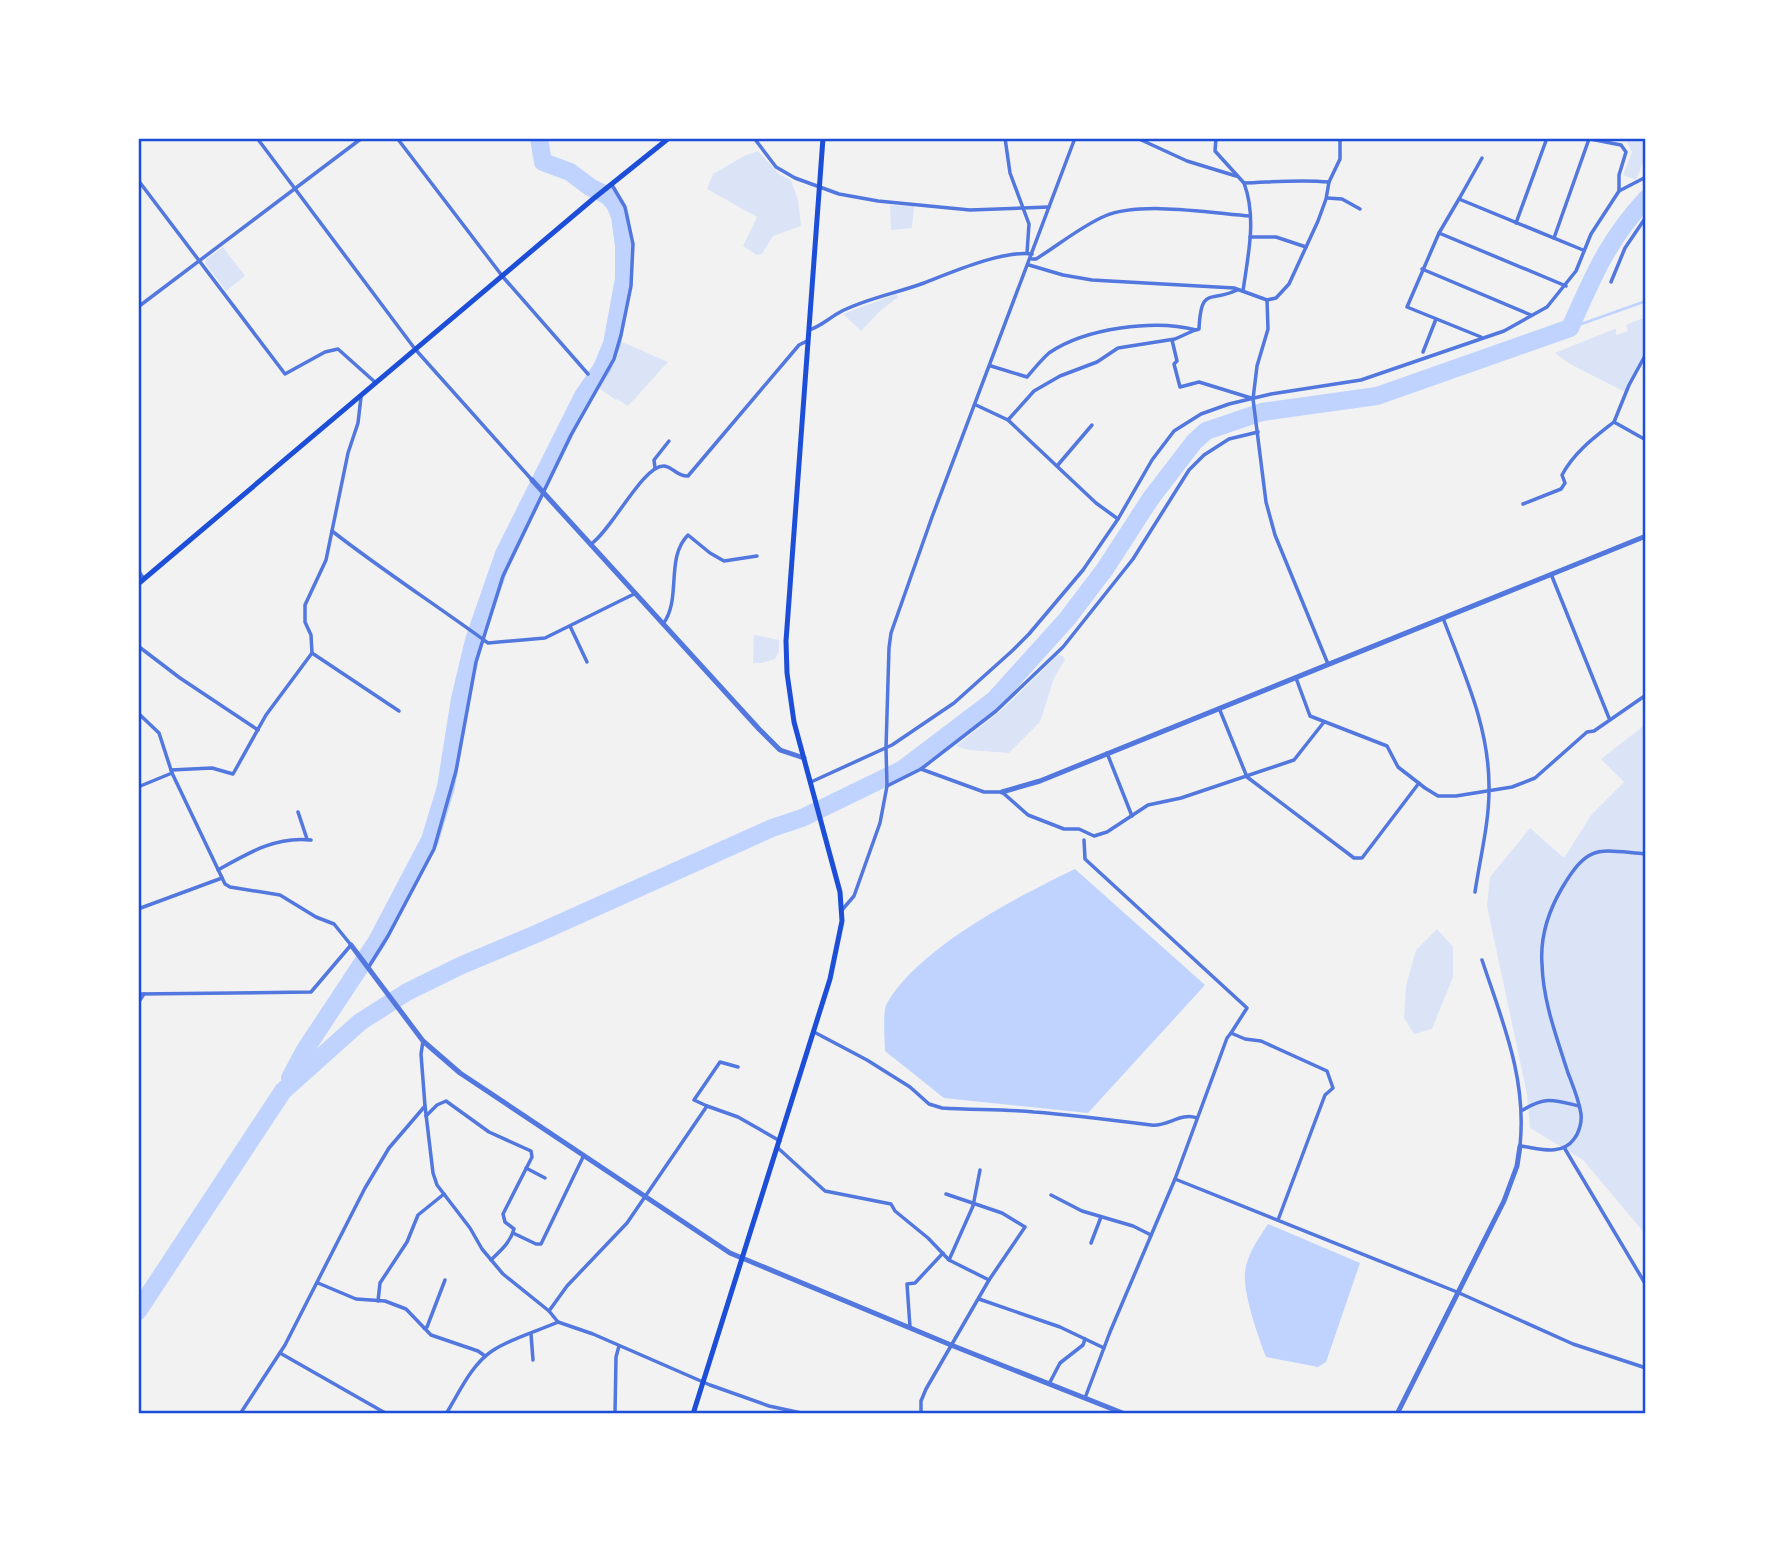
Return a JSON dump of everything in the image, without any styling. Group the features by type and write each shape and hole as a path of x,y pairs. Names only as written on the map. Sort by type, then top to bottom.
{"main road":[{"path":"138,584 331,419 361,397 593,199 669,138"},
{"path":"693,1414 779,1145 834,965 841,932 840,892 790,700 786,642 823,138"}],"street":[{"path":"257,138 415,349 634,594 780,750 804,758"},
{"path":"138,307 362,138"},
{"path":"397,138 503,277 588,374"},
{"path":"754,138 776,167 839,194 878,201 970,210 1049,207"},
{"path":"842,911 854,896 880,823 887,786 888,648 891,633 932,517 1029,265 1029,224 1010,173 1005,138"},
{"path":"1030,255 1075,138"},
{"path":"1137,138 1187,161 1238,176"},
{"path":"1216,138 1215,151 1244,183 1251,216 1241,290"},
{"path":"1029,265 1092,280 1241,290 1267,300 1276,298 1283,292 1306,247 1326,199 1329,182 1340,159 1340,138"},
{"path":"1516,223 1547,138"},
{"path":"812,785 886,748 954,703 1029,634 1083,570 1174,431 1201,414 1229,404 1361,380 1504,331 1547,307 1576,271 1591,234 1619,191 1619,175 1626,152 1621,145 1587,139 1554,238"},
{"path":"1482,158 1439,233 1408,307 1483,338"},
{"path":"1619,191 1646,177"},
{"path":"1244,183 1286,183 1298,179 1329,182"},
{"path":"138,180 285,374 326,352 338,349 376,383"},
{"path":"368,967 388,936 434,849 456,771 482,639 508,566 571,435 614,359 625,320 633,271 633,244 625,207 610,187"},
{"path":"1326,199 1337,197 1360,209"},
{"path":"1459,199 1583,250"},
{"path":"809,330 821,326 844,311 973,265 1007,256 1030,255 1036,259 1099,219 1115,213 1190,210 1251,216"},
{"path":"1611,282 1625,248 1646,217"},
{"path":"1439,233 1566,286"},
{"path":"1250,237 1276,237 1306,247"},
{"path":"1422,269 1531,316"},
{"path":"1008,420 1034,391 1060,376 1097,362 1126,345 1172,340 1191,334 1199,329 1202,306 1208,297 1241,290"},
{"path":"1267,300 1268,329 1257,366 1253,399 1266,502 1275,534 1328,664"},
{"path":"1423,352 1436,319"},
{"path":"991,366 1027,377 1050,353 1076,340 1107,331 1158,325 1196,330"},
{"path":"590,545 610,526 646,473 666,466 682,477 688,476 799,345 808,340"},
{"path":"1172,340 1177,361 1174,365 1180,387 1199,382 1253,399"},
{"path":"1523,504 1561,489 1565,483 1562,475 1568,463 1614,422 1629,385 1646,354"},
{"path":"138,787 172,771 212,768 233,774 258,730 312,653 305,622 305,605 323,568 348,453 358,423 361,397"},
{"path":"976,405 1008,420 1118,519"},
{"path":"1614,422 1646,440"},
{"path":"1057,466 1092,425"},
{"path":"887,786 921,769 996,711 1063,647 1133,559 1189,470 1204,455 1229,439 1258,432"},
{"path":"655,468 654,460 669,441"},
{"path":"332,531 381,569 488,643 545,638 634,594"},
{"path":"663,624 670,615 678,549 688,535 724,561 757,556"},
{"path":"921,769 984,792 1021,788 1646,536"},
{"path":"138,570 144,579"},
{"path":"1551,574 1609,718"},
{"path":"1443,618 1483,725 1488,758 1489,791 1475,892"},
{"path":"570,626 587,662"},
{"path":"138,646 180,678 258,730"},
{"path":"312,653 399,710"},
{"path":"1296,678 1310,716 1387,747 1398,767 1438,796 1456,796 1512,787 1535,778 1563,751 1646,695"},
{"path":"1219,708 1247,777 1354,858 1362,858 1419,783"},
{"path":"138,713 159,733 172,771 225,884 269,892 293,901 316,917 334,924 423,1041 460,1073 730,1253 1125,1414"},
{"path":"1002,792 1028,815 1064,829 1079,829 1094,836 1107,832 1149,805 1181,798 1294,760 1324,722"},
{"path":"1107,753 1132,816"},
{"path":"218,870 263,846 309,839 298,812"},
{"path":"1084,840 1085,859 1247,1008 1231,1033 1175,1179 1085,1398"},
{"path":"1520,1146 1557,1151 1565,1149 1578,1132 1581,1121 1579,1106 1553,1028 1545,993 1542,963 1546,920 1582,859 1592,852 1604,850 1646,854"},
{"path":"138,909 222,878"},
{"path":"138,1003 141,994 311,992 351,945"},
{"path":"1397,1414 1504,1201 1517,1166 1523,1110 1520,1084 1482,960"},
{"path":"814,1031 910,1087 929,1104 942,1108 1030,1111 1152,1125 1161,1125 1189,1115 1197,1118"},
{"path":"1231,1033 1245,1039 1261,1041 1327,1071 1333,1088 1325,1095 1278,1220"},
{"path":"423,1041 421,1054 433,1173 444,1194 491,1260 519,1289 549,1311 558,1322 703,1382 769,1406 806,1414"},
{"path":"738,1067 720,1062 694,1100 738,1117 779,1145 825,1191 891,1204 895,1211 949,1260 989,1280"},
{"path":"1523,1110 1543,1100 1566,1101 1579,1106"},
{"path":"426,1116 437,1105 446,1101 489,1132 531,1151 532,1157 503,1214 505,1222 514,1229 513,1233 508,1244 491,1260"},
{"path":"240,1414 280,1353 383,1158 425,1106"},
{"path":"549,1311 567,1286 627,1223 707,1107"},
{"path":"1565,1149 1646,1285"},
{"path":"513,1233 541,1244 584,1155"},
{"path":"526,1168 545,1178"},
{"path":"949,1260 974,1203 980,1170"},
{"path":"1175,1179 1457,1292 1573,1344 1646,1368"},
{"path":"377,1301 380,1283 407,1241 418,1215 444,1194"},
{"path":"921,1414 921,1401 926,1389 989,1280 1025,1227 1002,1213 946,1194"},
{"path":"1051,1195 1082,1211 1133,1226 1151,1235"},
{"path":"1091,1243 1101,1217"},
{"path":"910,1328 907,1284 915,1283 943,1253"},
{"path":"423,1328 427,1326 445,1280"},
{"path":"318,1283 356,1299 377,1301 406,1309 431,1335 478,1351 485,1356"},
{"path":"978,1298 1060,1327 1104,1348"},
{"path":"446,1414 485,1356 495,1349 558,1322"},
{"path":"531,1334 533,1360"},
{"path":"1049,1384 1060,1363 1083,1345 1085,1339"},
{"path":"615,1414 616,1357 619,1346"},
{"path":"280,1353 387,1414"}],"shaded area":[{"path":"1627,138 1646,138 1646,155 1636,180 1623,175 1632,152"},
{"path":"758,151 780,175 791,180 798,200 801,226 773,236 762,254 757,255 743,246 757,217 707,189 713,174"},
{"path":"890,205 914,206 912,228 891,230"},
{"path":"223,247 245,276 226,291 205,263 206,259"},
{"path":"896,294 898,297 861,331 843,314"},
{"path":"1646,317 1646,352 1625,392 1570,364 1555,353 1614,329 1616,335 1628,331 1626,325"},
{"path":"622,342 668,362 628,406 599,388 618,355"},
{"path":"754,635 779,640 779,651 775,659 753,663"},
{"path":"1058,655 1065,660 1054,678 1040,722 1009,753 969,750 956,746 1004,708"},
{"path":"1646,724 1646,1235 1583,1160 1530,1128 1527,1094 1487,906 1490,877 1530,828 1564,858 1592,814 1624,782 1601,759"},
{"path":"1437,929 1453,947 1453,977 1432,1029 1414,1034 1404,1018 1406,986 1416,950"}],"water":[{"path":"1075,869 1205,985 1088,1113 944,1098 885,1051 884,1019 887,1003 902,982 946,943 999,909"},
{"path":"1268,1224 1360,1263 1326,1362 1318,1367 1266,1357 1259,1338 1249,1303 1245,1272 1251,1253"}],"waterway":[{"path":"290,1078 305,1050 377,941 430,840 446,787 460,699 474,640 504,554 612,344 624,279 620,216 608,196 570,172 543,162 539,138"},
{"path":"138,1311 283,1091 360,1022 407,992 462,965 772,828 802,818 903,769 994,700 1067,619 1105,569 1151,498 1194,442 1206,431 1262,412 1377,396 1570,328 1611,245 1646,199"},
{"path":"1570,328 1646,301"}]}
